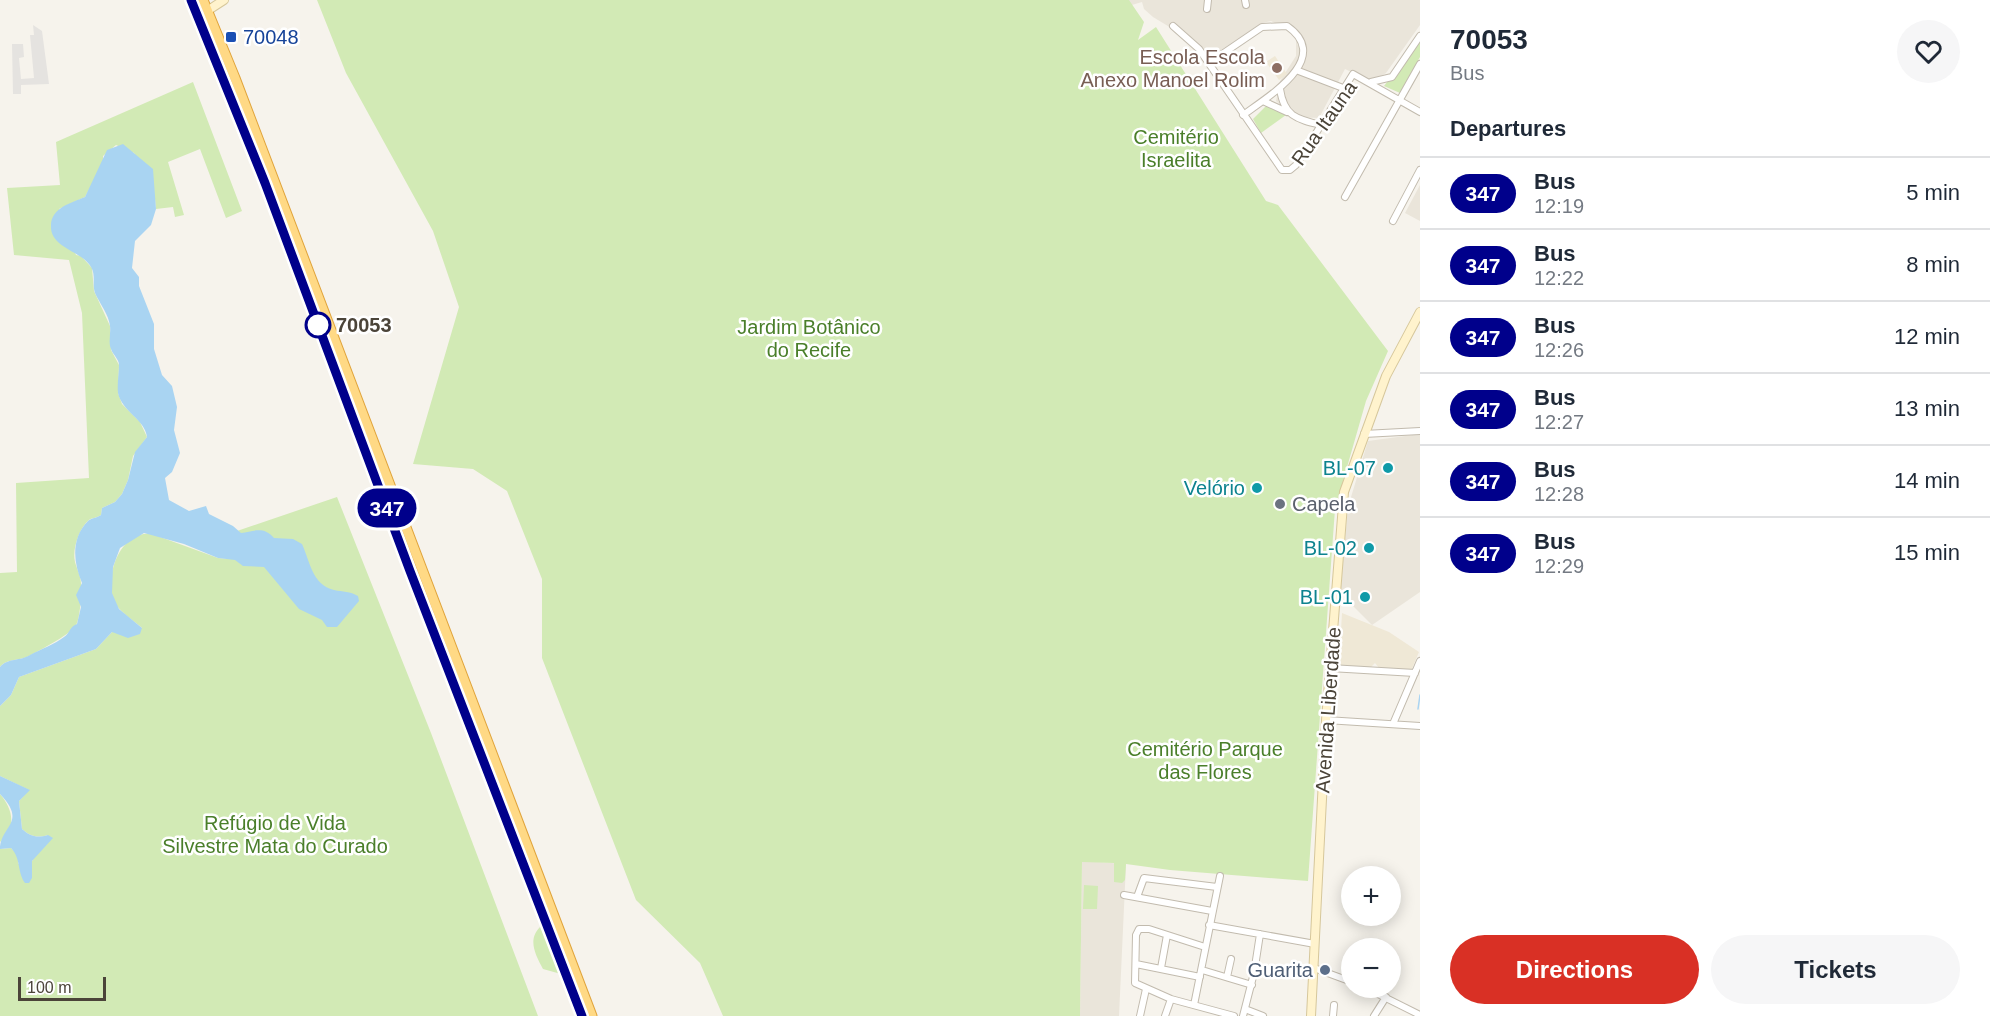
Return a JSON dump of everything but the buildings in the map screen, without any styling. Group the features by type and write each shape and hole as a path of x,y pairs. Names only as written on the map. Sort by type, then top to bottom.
{"highway":[{"path":"191,0 265,183 410,571 582,1016"},
{"path":"203,0 235,78 592,1016"}],"main road":[{"path":"207,11 224,0"},
{"name":"Avenida Liberdade","path":"1311,1016 1335,553 1344,492 1386,376 1420,312"}],"street":[{"path":"1207,9 1208,0"},
{"path":"1173,27 1189,38 1209,63 1243,115 1280,89 1296,70 1302,52 1300,38 1287,26 1262,27 1209,63"},
{"path":"1369,82 1392,77 1420,36"},
{"path":"1345,197 1420,64"},
{"path":"1296,70 1343,88"},
{"name":"Rua Itauna","path":"1243,115 1278,167 1290,170 1353,74 1420,112"},
{"path":"1280,89 1287,112"},
{"path":"1263,101 1287,112 1294,118 1321,125"},
{"path":"1393,221 1420,170"},
{"path":"1364,434 1420,431"},
{"path":"1393,724 1420,662"},
{"path":"1330,668 1415,673"},
{"path":"1326,720 1418,726 1420,719"},
{"path":"1194,1005 1220,876"},
{"path":"1137,897 1141,880 1148,878 1217,887"},
{"path":"1124,895 1212,911"},
{"path":"1209,926 1315,944"},
{"path":"1205,947 1143,928 1136,932 1135,983 1171,999 1234,1016"},
{"path":"1260,934 1252,985 1244,1012 1263,1016"},
{"path":"1161,968 1167,935"},
{"path":"1227,977 1231,959"},
{"path":"1136,963 1200,978"},
{"path":"1314,968 1341,978"},
{"path":"1202,970 1252,985"},
{"path":"1140,1016 1146,989"},
{"path":"1374,1016 1385,998"},
{"path":"1388,998 1419,1014"},
{"path":"1165,1016 1171,999"},
{"path":"1333,1016 1334,1005"},
{"path":"1400,1016 1405,1007"}],"shaded area":[{"path":"1108,0 1420,0 1420,25 1386,73 1376,79 1376,84 1345,69 1319,118 1293,117 1276,101 1280,81 1296,56 1296,40 1289,30 1271,21 1262,23 1204,61 1191,40 1153,17 1144,9 1142,2 1118,9"},
{"path":"33,25 42,31 49,84 21,85 21,94 13,94 12,44 23,44 24,57 19,58 21,79 34,78 30,35 34,35"},
{"name":"Escola Escola Anexo Manoel Rolim","path":"1275,56 1287,74 1279,80 1266,62"},
{"path":"1420,185 1420,221 1405,213"},
{"path":"1420,434 1420,592 1372,625 1340,593 1348,507 1368,441"},
{"path":"1342,613 1389,632 1419,652 1411,671 1379,668 1375,663 1370,668 1339,665"},
{"path":"1082,861 1126,864 1119,1016 1080,1016"}],"green space":[{"name":"Jardim Botânico do Recife","path":"317,0 1129,0 1144,22 1138,40 1156,27 1266,201 1278,205 1388,351 1366,401 1335,509 1308,881 1170,870 1126,864 1125,880 1122,883 1114,882 1114,863 1082,862 1080,1016 723,1016 700,963 636,900 542,658 542,579 507,491 473,469 413,464 459,307 433,231 346,73"},
{"path":"1420,39 1420,57 1400,93 1384,86"},
{"path":"193,82 242,211 226,218 200,149 168,162 184,215 175,217 173,207 156,209 155,199 134,153 116,145 103,156 103,163 85,197 59,209 76,255 81,256 92,268 94,291 110,326 111,350 119,365 118,393 122,404 140,422 147,437 133,456 128,480 122,494 115,502 102,508 101,515 90,519 85,524 77,540 74,557 81,593 79,615 75,627 25,658 6,662 0,667 0,573 17,572 16,483 89,478 82,313 69,260 14,255 7,188 60,185 56,142"},
{"path":"1267,105 1286,115 1261,133 1253,119"},
{"name":"Refúgio de Vida Silvestre Mata do Curado","path":"337,497 431,733 538,1016 0,1016 0,849 11,848 18,855 18,863 32,878 32,861 48,835 34,836 22,829 19,801 29,790 0,776 0,706 11,695 19,677 96,649 112,632 142,628 119,609 111,585 116,560 130,540 140,535 152,534 218,558 230,559 237,531"},
{"path":"0,794 8,806 11,825 0,842"},
{"path":"1084,885 1098,886 1097,909 1083,909"},
{"path":"541,926 561,974 543,969 537,958 533,941"}],"water":[{"path":"123,144 153,169 156,209 151,225 135,241 132,268 139,277 139,286 154,324 154,349 162,375 172,386 177,407 174,430 180,453 172,472 165,478 169,500 189,511 206,506 209,514 233,526 241,533 263,531 274,538 293,539 302,544 313,572 321,583 334,590 355,594 359,601 337,627 327,627 322,620 299,609 264,567 243,566 235,560 218,558 184,544 144,533 120,548 113,567 112,593 119,609 142,628 140,634 128,638 112,632 96,649 19,677 11,695 0,706 0,667 6,662 26,657 56,642 77,624 81,607 76,595 82,583 75,559 76,543 82,528 88,521 101,515 102,508 115,502 122,494 135,452 147,437 142,425 120,400 118,393 119,363 110,346 110,326 95,293 91,267 81,257 56,240 51,227 54,215 58,211 85,197 107,150"},
{"path":"0,776 30,790 19,801 22,829 34,836 48,835 53,838 32,861 32,878 29,883 25,883 11,848 0,849 1,841 12,818 12,812 0,794"}],"waterway":[{"path":"1418,709 1420,695"}],"bus line":[{"name":"347","path":"191,0 265,183 410,571 582,1016"}],"place":[{"name":"70048","path":"231,37"},
{"name":"Escola Escola Anexo Manoel Rolim","path":"1277,68"},
{"name":"70053","path":"318,325"},
{"name":"BL-07","path":"1388,468"},
{"name":"Velório","path":"1257,488"},
{"name":"Capela","path":"1280,504"},
{"name":"BL-02","path":"1369,548"},
{"name":"BL-01","path":"1365,597"},
{"name":"Guarita","path":"1325,970"}],"park label":[{"name":"Cemitério Israelita","path":"1176,148"},
{"name":"Cemitério Parque das Flores","path":"1205,760"}]}
